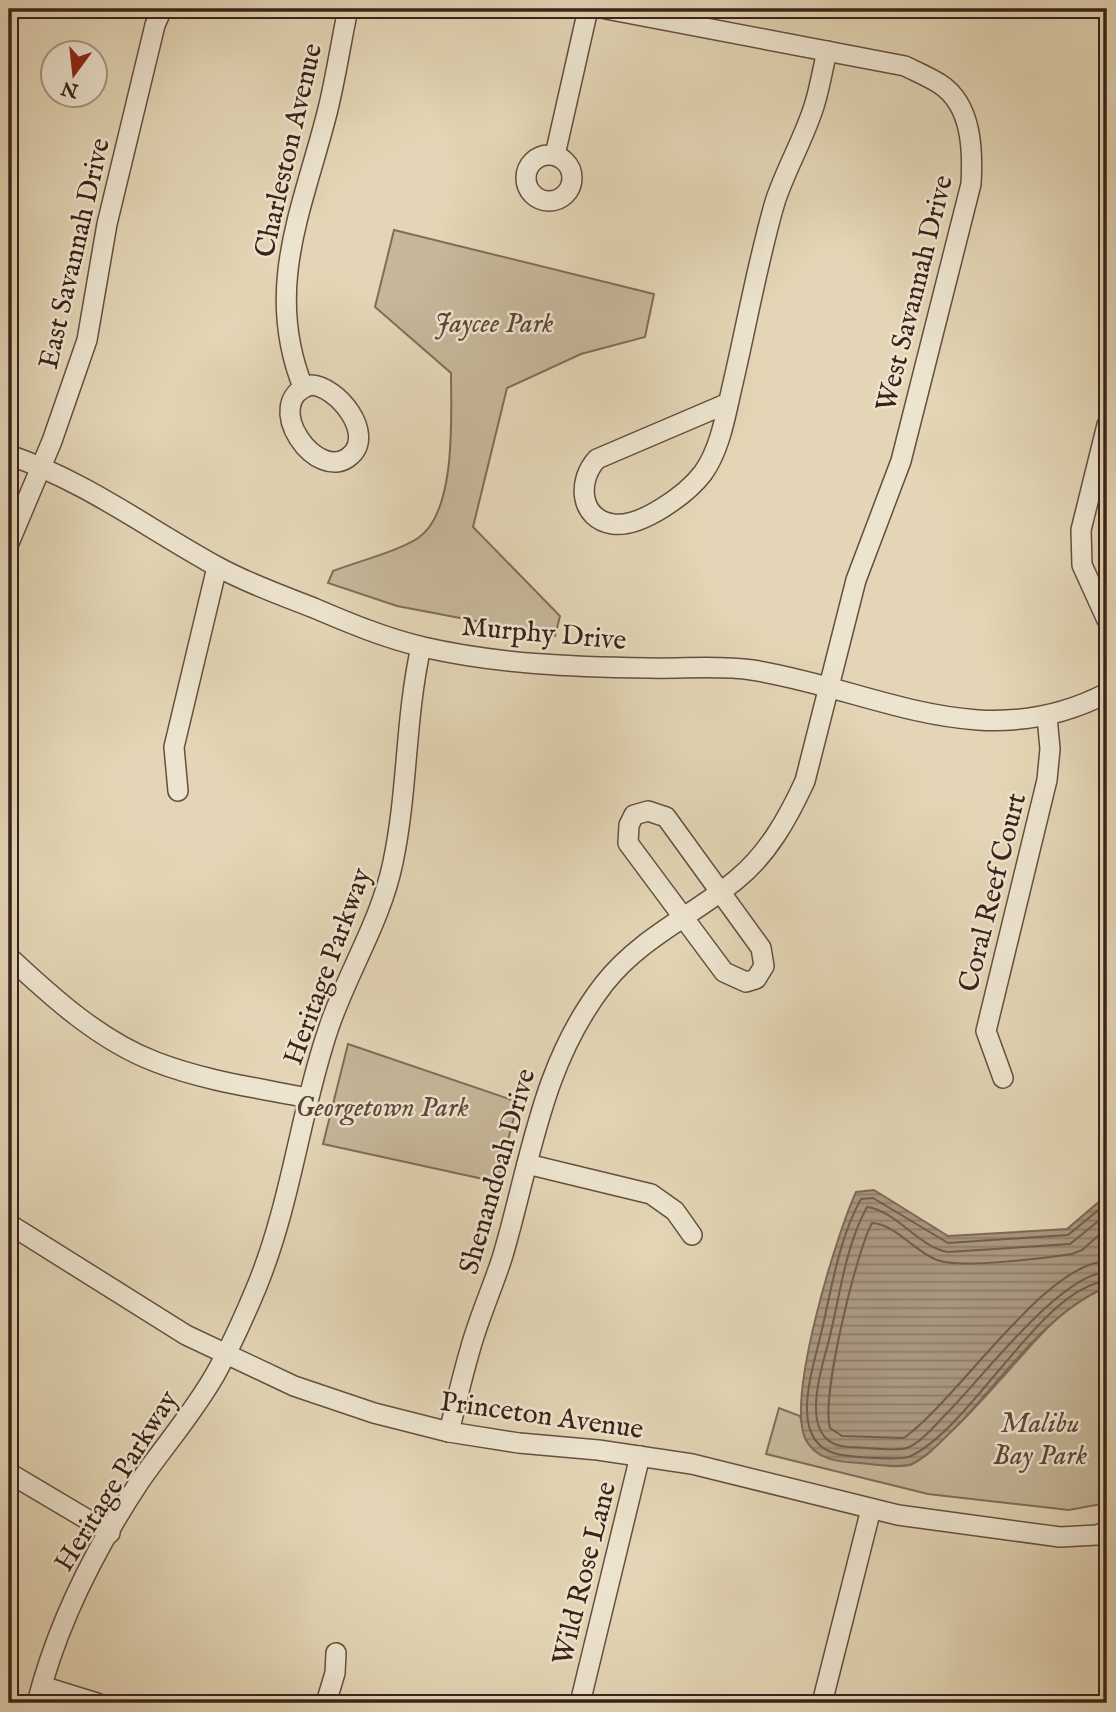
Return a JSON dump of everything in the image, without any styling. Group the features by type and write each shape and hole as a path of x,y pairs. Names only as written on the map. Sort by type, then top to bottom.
{"street":[{"name":"East Savannah Drive","path":"9,543 69,396 88,340 107,224 155,25 162,9"},
{"name":"Charleston Avenue","path":"303,387 288,337 284,285 293,230 328,109 348,9"},
{"path":"555,155 588,9"},
{"name":"West Savannah Drive","path":"606,9 905,66 942,85 965,116 973,149 971,184 904,448 856,580 830,689"},
{"path":"728,403 597,459 584,478 584,500 590,510 608,523 619,525 671,504 703,473 717,444 728,403 776,201 815,104 827,51"},
{"path":"1107,425 1082,530 1082,565 1107,620"},
{"name":"Murphy Drive","path":"9,455 40,466 111,501 217,567 251,584 365,629 421,647 516,663 568,667 751,670 964,720 1001,722 1047,716 1072,709 1107,693"},
{"path":"178,791 174,747 217,567"},
{"name":"Heritage Parkway","path":"40,1695 54,1643 74,1599 139,1483 216,1373 257,1287 277,1234 298,1154 308,1098 328,1028 377,919 393,866 402,817 413,681 421,647"},
{"name":"Shenandoah Drive","path":"449,1432 470,1348 502,1256 551,1076 578,1023 604,984 639,947 722,891 756,861 792,810 812,758 830,689"},
{"name":"Coral Reef Court","path":"1003,1078 986,1031 1047,780 1050,749 1047,716"},
{"path":"649,811 666,817 722,891 761,948 764,966 756,979 746,982 724,972 681,917 628,844 629,825 634,815 649,811"},
{"path":"9,957 74,1013 106,1036 155,1062 199,1075 308,1098"},
{"path":"527,1164 651,1194 675,1211 692,1235"},
{"name":"Princeton Avenue","path":"9,1224 176,1329 294,1386 338,1402 449,1432 692,1464 872,1509 1060,1537 1097,1535 1107,1531"},
{"name":"Wild Rose Lane","path":"580,1703 640,1457"},
{"path":"9,1473 110,1533"},
{"path":"822,1703 872,1509"},
{"path":"326,1703 333,1685 336,1653"},
{"path":"40,1695 97,1703"}],"green space":[{"name":"Jaycee Park","path":"394,230 654,294 645,337 581,354 507,388 473,527 560,616 555,636 397,606 328,583 333,571 389,552 418,538 431,525 440,507 446,485 451,436 451,373 375,307"},
{"name":"Georgetown Park","path":"348,1044 518,1102 497,1182 323,1144"},
{"name":"Malibu Bay Park","path":"1107,1287 1107,1503 1069,1510 928,1494 766,1454 779,1408 800,1416 806,1440 911,1465 963,1420 1053,1322 1077,1303"}],"water":[{"path":"874,1190 948,1236 1067,1229 1107,1195 1107,1287 1085,1298 1045,1329 936,1446 912,1464 901,1466 844,1462 821,1455 805,1438 801,1417 808,1353 837,1243 856,1192"}]}
